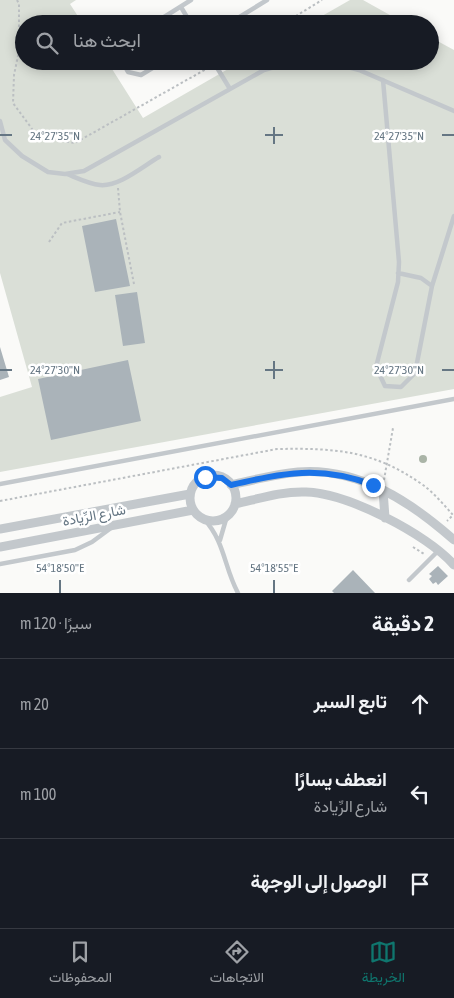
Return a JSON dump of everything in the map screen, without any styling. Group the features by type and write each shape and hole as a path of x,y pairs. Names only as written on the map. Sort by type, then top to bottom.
{"street":[{"path":"231,485 287,473 316,472 343,475 383,490 415,508 453,538"},
{"path":"205,477 222,478 231,485 235,494 235,504 227,516 216,521 204,519 193,510 190,494 196,484 205,477"},
{"path":"383,490 385,518"},
{"path":"235,504 284,493 308,492 340,498 385,518 438,551 454,565"},
{"name":"شارع الرِّيادة","path":"0,529 190,494"},
{"name":"شارع الرِّيادة","path":"0,547 193,510"}],"lane":[{"path":"166,15 191,0"},
{"path":"242,15 266,0"},
{"path":"180,6 186,15"},
{"path":"127,70 128,72 141,75 149,70"},
{"path":"218,70 230,89"},
{"path":"65,174 84,171 264,70"},
{"path":"359,70 454,110"},
{"path":"383,80 398,273 376,367 385,386 401,387 414,373 432,286 454,216"},
{"path":"0,121 5,140 22,156 48,172 65,174 98,185 118,181 159,157"},
{"path":"398,273 421,278 432,286"},
{"path":"0,484 454,399"},
{"path":"220,540 227,516"},
{"path":"204,519 220,540 226,564 238,593"},
{"path":"0,564 75,550 92,542 115,525"},
{"path":"409,580 438,551"}],"path":[{"path":"17,0 19,15"},
{"path":"298,15 322,0"},
{"path":"15,70 13,103 38,137 75,143 202,70"},
{"path":"118,181 120,212 134,284"},
{"path":"49,242 62,223 120,212"},
{"path":"383,490 385,464 393,428"}],"shaded area":[{"path":"0,0 76,0 70,4 77,15 15,15 15,70 113,70 143,118 226,70 439,70 439,42 454,50 454,389 0,472 0,397 32,387 0,273"},
{"path":"350,0 363,0 390,15 324,15"}],"building":[{"path":"116,219 130,286 95,292 82,226"},
{"path":"137,292 145,343 123,346 115,295"},
{"path":"0,347 9,377 0,380"},
{"path":"128,360 141,421 51,440 38,379"},
{"path":"438,566 448,576 438,585 436,582 433,584 429,579 432,576 429,574"},
{"path":"353,570 375,593 334,593 332,591"}],"route":[{"path":"205,477 217,476 231,485 287,473 322,472 343,475 373,485"}]}
